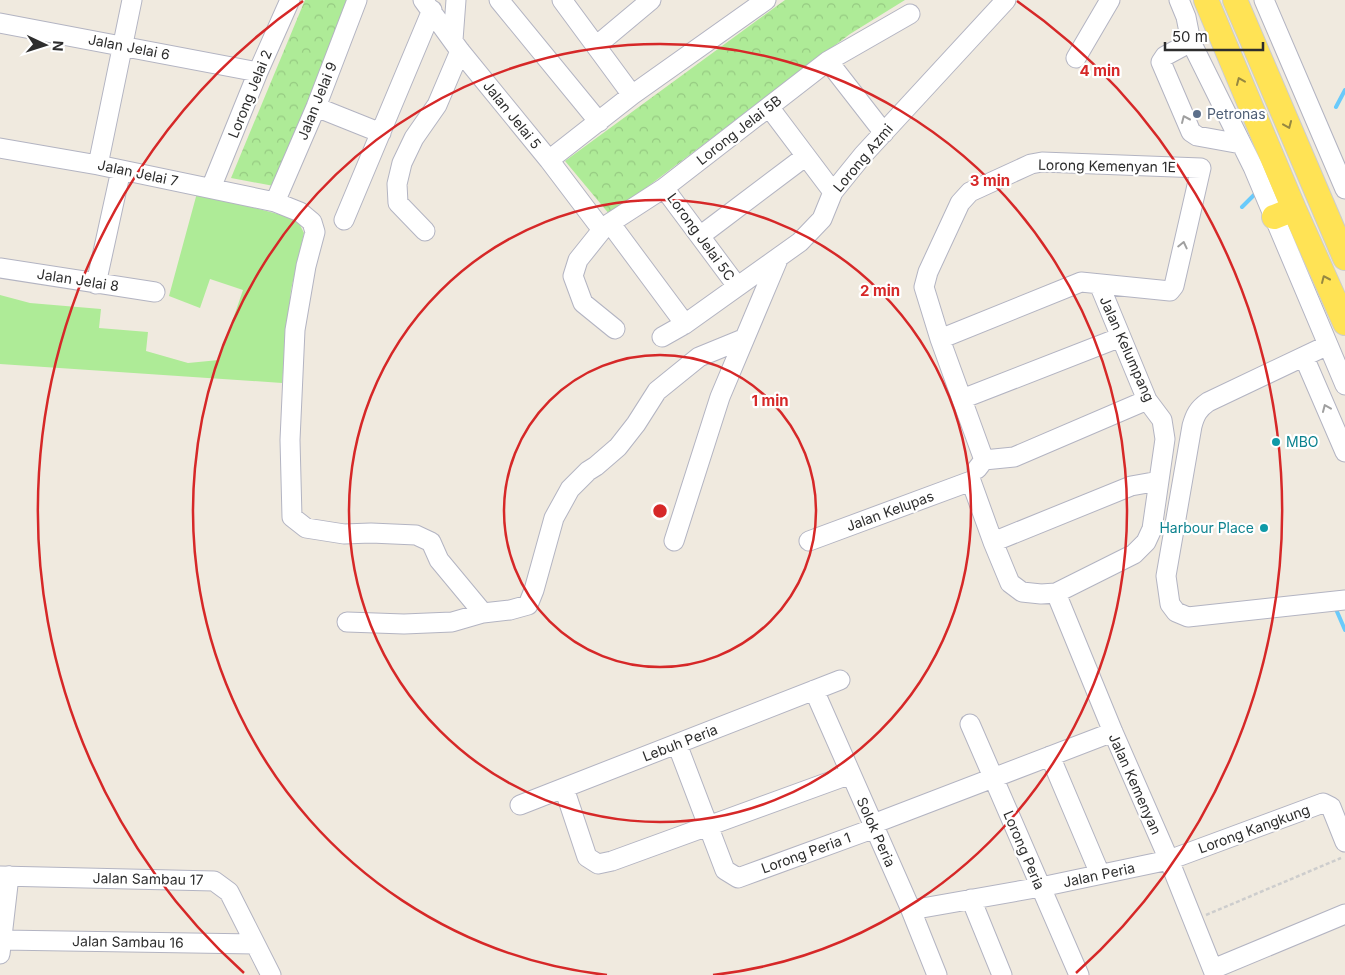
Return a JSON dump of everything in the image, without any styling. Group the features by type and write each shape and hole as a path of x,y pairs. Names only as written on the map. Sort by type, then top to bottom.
{"main road":[{"path":"1206,0 1284,213 1345,323"},
{"path":"1234,0 1343,252"}],"street":[{"path":"98,165 132,0"},
{"name":"Lorong Jelai 2","path":"211,188 258,72 290,0"},
{"name":"Jalan Jelai 9","path":"276,202 316,107 357,0"},
{"path":"425,231 398,204 397,184 402,163 414,138 437,104 457,45 456,0"},
{"path":"499,0 599,122"},
{"path":"562,0 632,95"},
{"path":"596,46 651,0"},
{"path":"549,160 632,95 766,0"},
{"name":"Lorong Azmi","path":"662,338 800,242 822,219 833,192 863,155 1006,0"},
{"path":"1076,58 1110,0"},
{"path":"1179,0 1186,17 1191,42 1241,144 1284,213 1328,345 1345,385"},
{"path":"1264,0 1345,186"},
{"path":"344,220 381,133 428,5"},
{"name":"Jalan Jelai 5","path":"428,5 457,45 549,160 684,324"},
{"name":"Lorong Jelai 5B","path":"615,329 583,303 573,276 578,260 606,227 664,188 828,61 910,14"},
{"name":"Jalan Jelai 6","path":"0,23 258,72"},
{"path":"1191,42 1165,56 1161,62 1191,132 1197,136 1241,144"},
{"path":"828,61 884,133"},
{"path":"316,107 381,133"},
{"path":"769,107 833,192"},
{"path":"1326,146 1345,148"},
{"name":"Jalan Jelai 7","path":"0,148 98,165 276,202 300,212 312,222 315,232 306,266 295,330 290,440 292,517 306,528 344,534 416,535 431,542 439,560 483,613"},
{"path":"700,236 806,156"},
{"name":"Lorong Kemenyan 1E","path":"984,460 940,339 924,287 928,272 960,203 970,192 1031,164 1042,162 1201,168 1174,286 1170,291 1099,284"},
{"path":"96,284 121,170"},
{"name":"Lorong Jelai 5C","path":"664,188 737,286"},
{"path":"674,541 720,397 779,256"},
{"name":"Jalan Jelai 8","path":"0,268 156,292"},
{"path":"940,339 1081,282 1099,284"},
{"name":"Jalan Kelumpang","path":"1056,592 1134,554 1146,542 1152,530 1165,439 1162,420 1147,400 1099,284"},
{"path":"962,399 1121,337"},
{"path":"347,622 404,624 452,622 483,613 510,610 528,605 554,518 570,489 588,470 596,466 618,448 657,391 699,357 743,339"},
{"path":"1328,345 1200,407 1195,416 1166,576 1170,604 1176,612 1188,617 1345,600"},
{"path":"1304,357 1345,452"},
{"path":"1056,592 1041,594 1022,592 1010,583 971,481 984,460 1014,457 1147,400"},
{"name":"Jalan Kelupas","path":"809,541 971,481"},
{"path":"993,542 1131,486 1159,481"},
{"name":"Jalan Kemenyan","path":"1056,592 1214,972"},
{"name":"Lebuh Peria","path":"520,805 840,680"},
{"name":"Solok Peria","path":"814,690 911,910 937,975"},
{"name":"Lorong Peria","path":"970,724 1079,975"},
{"name":"Lorong Peria 1","path":"708,826 725,870 738,878 1113,732"},
{"path":"677,744 708,826"},
{"path":"1050,756 1100,874"},
{"path":"564,788 588,857 598,864 612,861 851,774"},
{"name":"Lorong Kangkung","path":"1169,860 1323,803 1331,807 1345,842"},
{"name":"Jalan Peria","path":"911,910 1040,887 1169,860"},
{"path":"1,947 4,876"},
{"name":"Jalan Sambau 17","path":"4,876 214,881 229,892 271,975"},
{"path":"971,899 1002,975"},
{"path":"1214,972 1345,914"},
{"name":"Jalan Sambau 16","path":"1,947 255,944"}],"path":[{"path":"1193,920 1345,856"}],"green space":[{"path":"305,0 351,0 274,186 231,178"},
{"path":"785,0 905,0 850,34 610,215 565,161"},
{"path":"197,193 297,219 304,233 291,290 282,383 0,364 0,295 30,303 101,309 99,328 148,332 146,351 188,363 219,360 243,290 210,279 200,308 169,296"}],"waterway":[{"path":"1336,107 1345,90"},
{"path":"1242,207 1258,191"},
{"path":"1335,607 1345,630"}],"place":[{"name":"Petronas","path":"1197,114"},
{"name":"MBO","path":"1276,442"},
{"name":"Harbour Place","path":"1264,528"}]}
